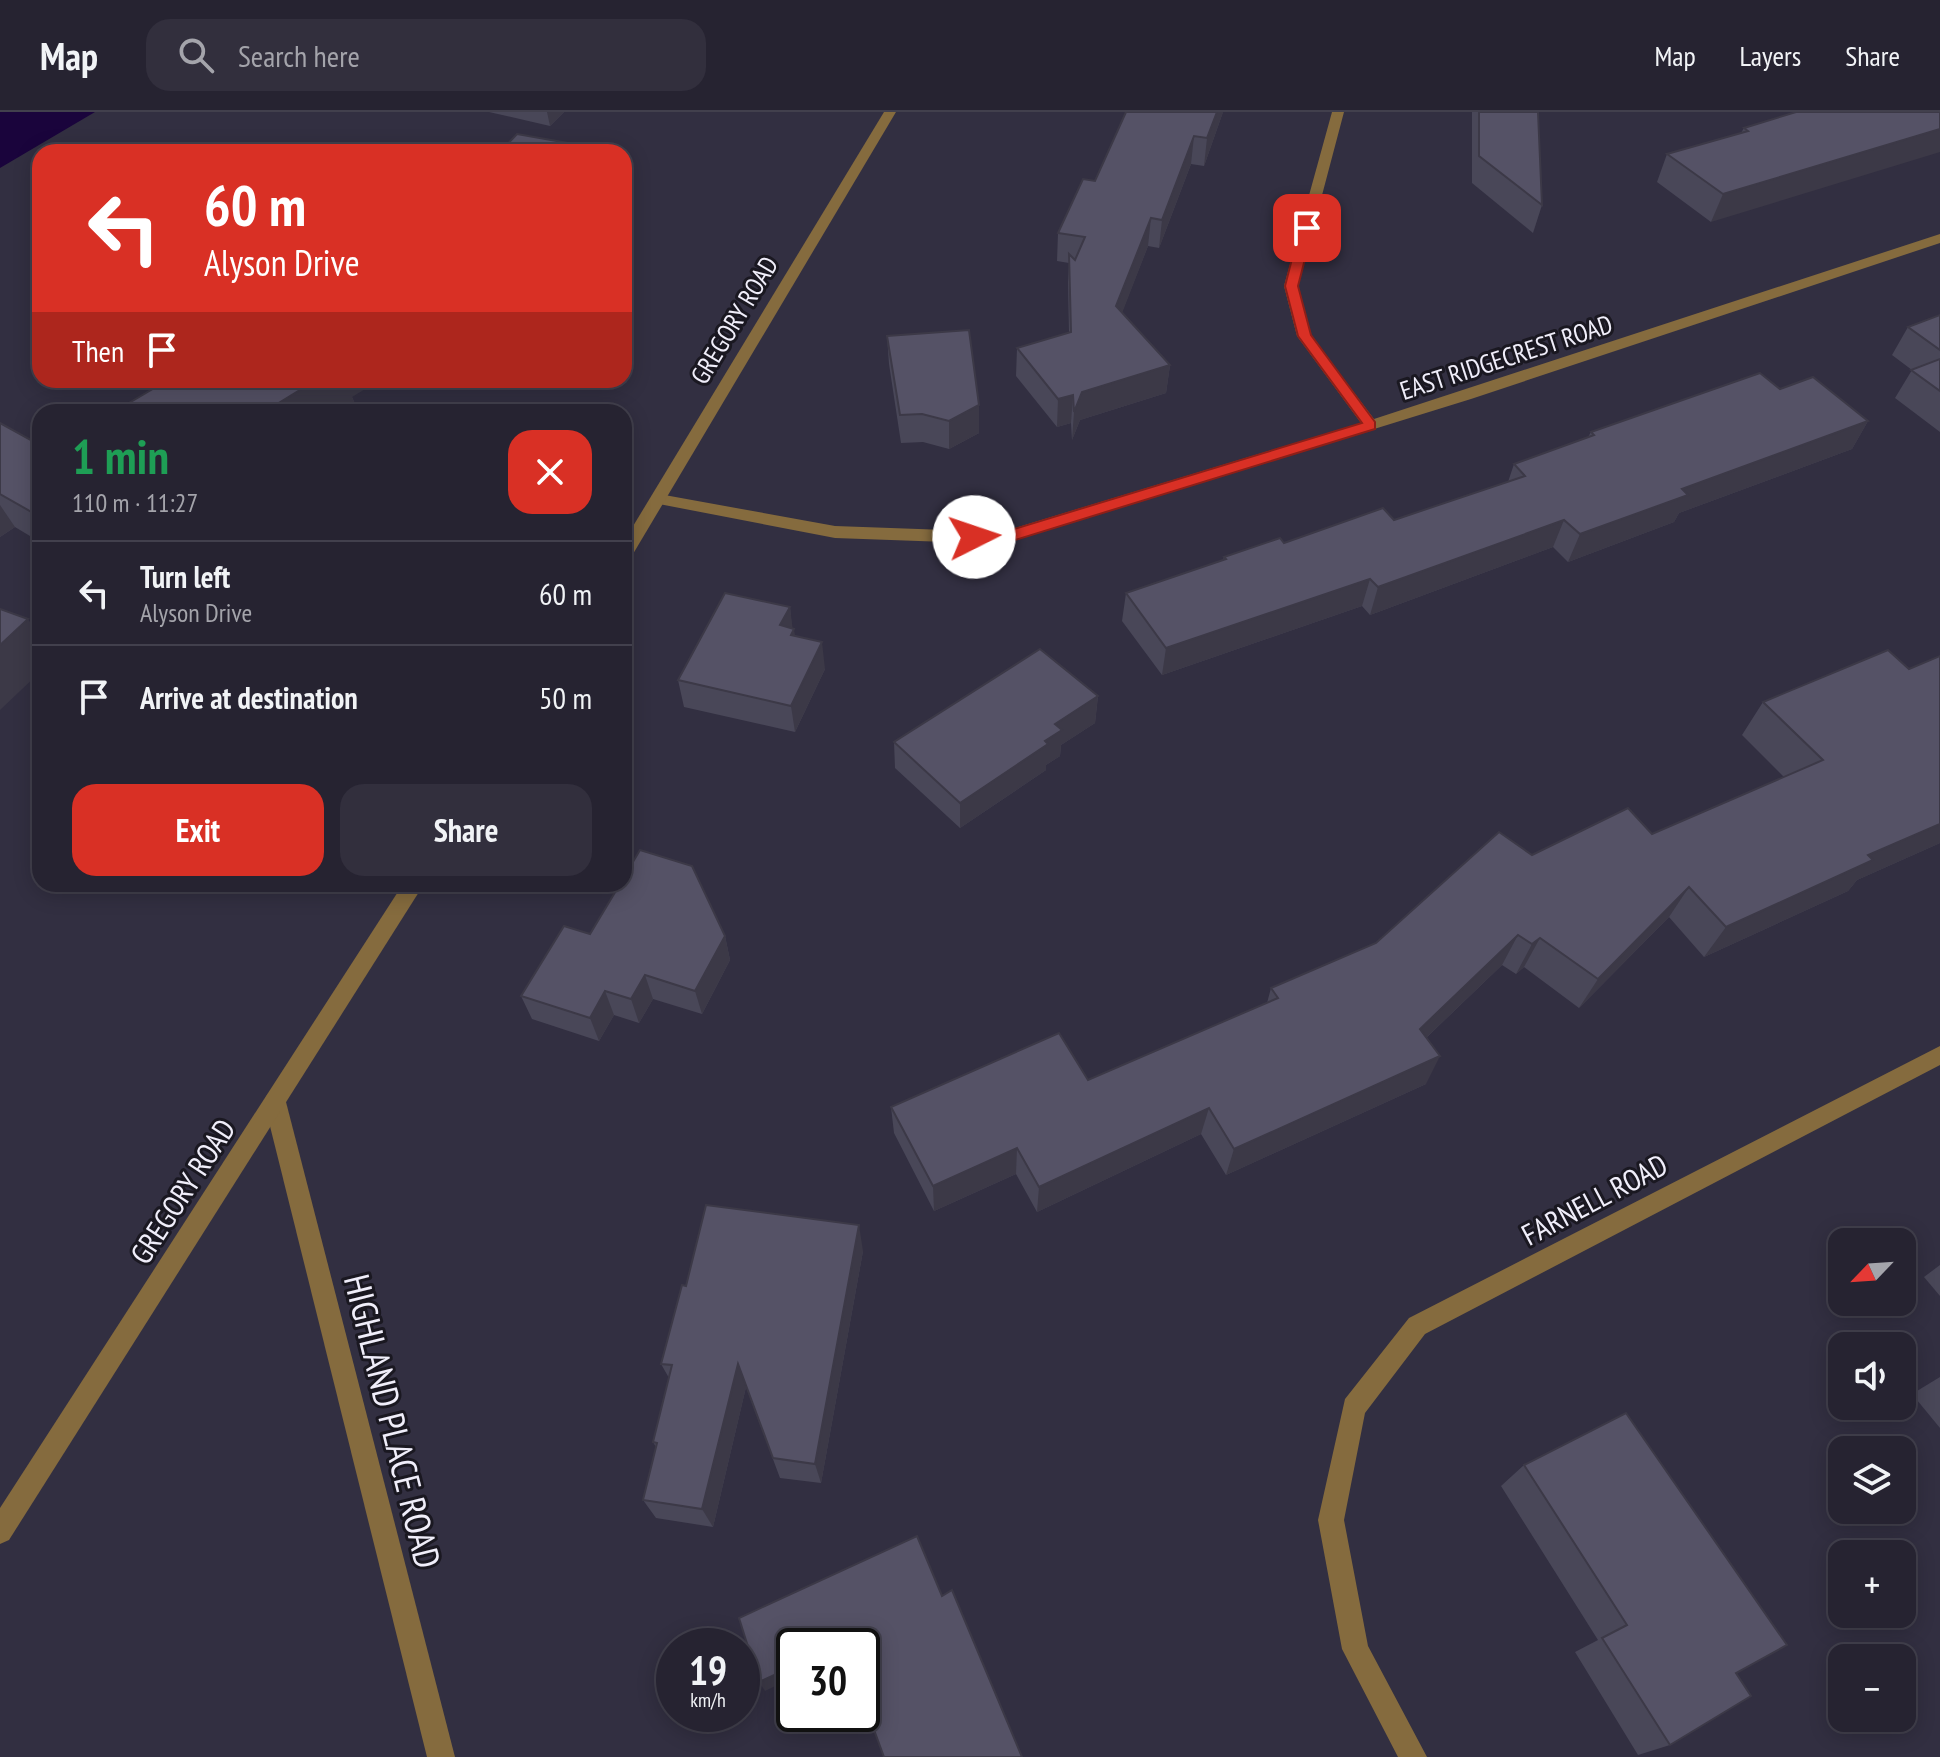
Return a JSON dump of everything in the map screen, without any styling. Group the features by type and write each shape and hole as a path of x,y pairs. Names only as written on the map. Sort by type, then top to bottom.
{"street":[{"name":"GREGORY ROAD","path":"632,542 890,112"},
{"path":"1338,112 1291,286 1304,336 1370,425"},
{"name":"EAST RIDGECREST ROAD","path":"659,499 835,532 1002,538 1370,425 1940,238"},
{"name":"GREGORY ROAD","path":"0,1531 409,892"},
{"name":"FARNELL ROAD","path":"1413,1757 1355,1649 1331,1520 1354,1408 1417,1326 1940,1055"},
{"name":"HIGHLAND PLACE ROAD","path":"275,1102 441,1757"}],"shaded area":[{"path":"0,112 95,112 41,144 32,144 32,149 0,168"}],"building":[{"path":"1126,112 1217,112 1207,138 1194,136 1162,220 1151,218 1116,306 1170,365 1082,392 1074,412 1073,395 1058,399 1017,348 1071,332 1069,254 1075,260 1085,237 1058,233 1083,179 1095,181"},
{"path":"1479,112 1538,112 1542,205 1479,156"},
{"path":"1796,112 1940,112 1940,129 1723,194 1667,154 1748,131 1744,128"},
{"path":"517,134 574,144 508,144"},
{"path":"1940,315 1940,350 1908,327"},
{"path":"969,330 979,405 949,421 922,414 900,415 887,336"},
{"path":"1940,359 1940,391 1911,370"},
{"path":"1760,373 1780,389 1813,377 1868,421 1682,489 1688,495 1580,534 1564,520 1378,587 1370,579 1166,648 1126,593 1280,538 1284,543 1383,508 1394,520 1525,476 1514,464 1594,435 1591,432"},
{"path":"154,388 303,388 277,404 129,403"},
{"path":"0,423 32,441 32,512 0,494"},
{"path":"725,593 790,607 780,625 794,629 791,635 822,642 791,706 678,680"},
{"path":"0,609 28,619 0,645"},
{"path":"1040,649 1098,696 1055,724 1062,730 1045,741 1048,744 960,803 894,742"},
{"path":"1888,650 1909,669 1940,656 1940,824 1868,855 1873,860 1726,927 1689,887 1598,979 1540,938 1532,944 1518,935 1420,1029 1440,1056 1234,1149 1209,1108 1039,1187 1017,1148 933,1186 891,1107 1059,1033 1088,1080 1278,998 1271,988 1376,943 1499,832 1532,855 1628,808 1652,834 1823,760 1763,702"},
{"path":"640,850 692,866 725,936 695,991 645,975 631,999 605,991 590,1018 521,996 564,926 590,934 615,892 632,892 632,864"},
{"path":"706,1205 859,1225 815,1464 773,1458 738,1364 702,1509 643,1500 657,1443 653,1442 672,1365 661,1364 682,1285 686,1286"},
{"path":"1626,1413 1787,1645 1736,1673 1751,1696 1670,1745 1602,1638 1627,1625 1524,1465"},
{"path":"917,1536 942,1596 952,1590 1022,1757 884,1757 875,1732 880,1732 880,1628 776,1628 776,1674 760,1682 760,1628 742,1628 739,1618"}],"route":[{"path":"974,537 1002,538 1370,425 1304,336 1291,286 1307,228"}]}
